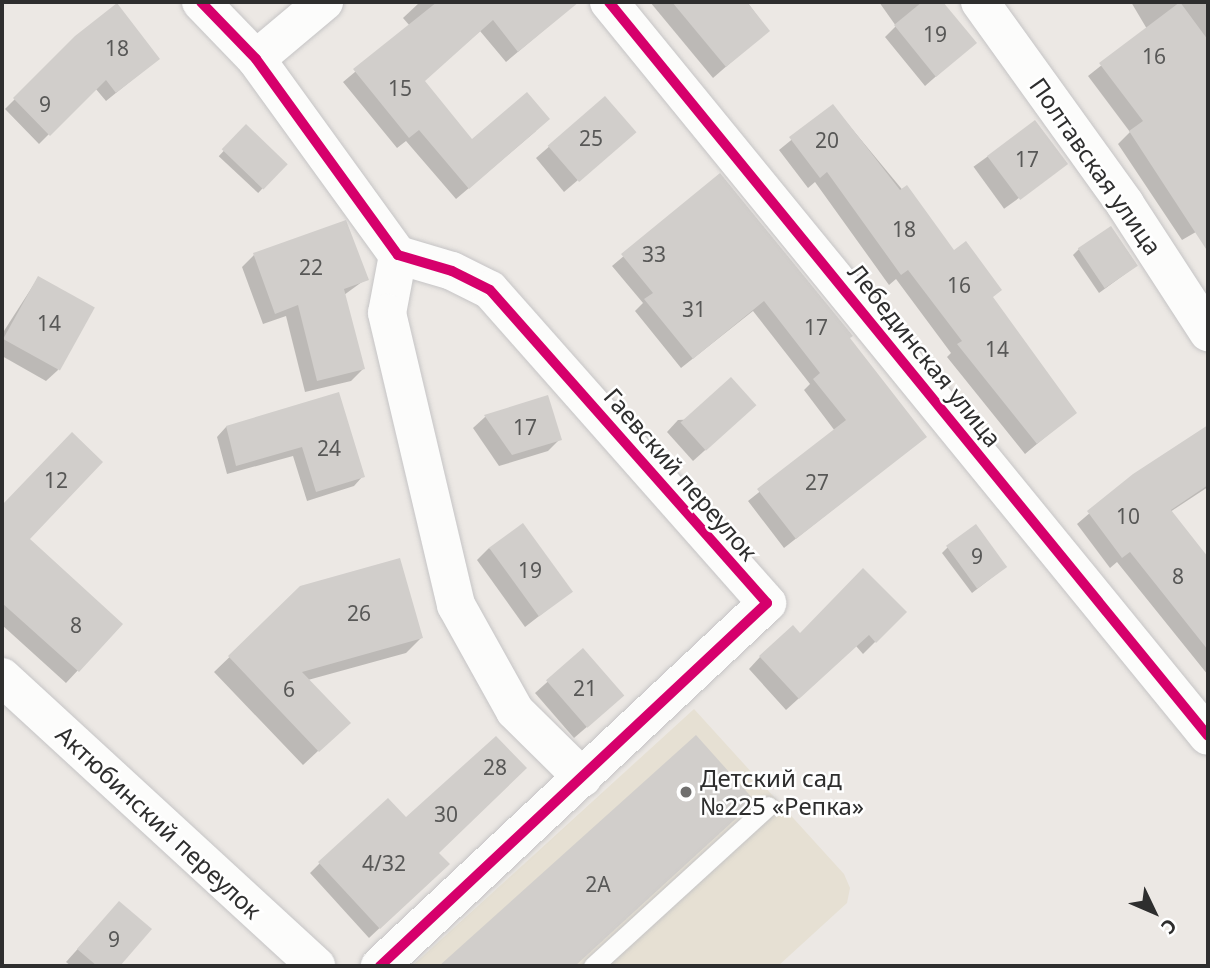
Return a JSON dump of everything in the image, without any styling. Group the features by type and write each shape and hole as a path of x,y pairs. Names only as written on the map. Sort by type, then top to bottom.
{"street":[{"path":"201,2 256,59 398,255 387,313 456,605 515,711 583,778"},
{"path":"256,59 324,2"},
{"name":"Лебединская улица","path":"609,2 1208,736"},
{"name":"Полтавская улица","path":"980,2 1125,204 1208,332"},
{"name":"Гаевский переулок","path":"380,966 767,603 490,289 452,271 398,255"},
{"name":"Актюбинский переулок","path":"2,677 316,966"}],"lane":[{"path":"593,966 768,806"}],"shaded area":[{"name":"Детский сад №225 «Репка»","path":"694,709 844,874 850,888 847,903 778,966 412,966"}],"building":[{"path":"437,2 579,2 518,52 493,20 425,81 472,139 527,92 550,119 469,189 419,130 409,138 353,69"},
{"path":"672,2 747,2 770,31 726,67"},
{"path":"922,2 943,2 977,43 936,77 894,25"},
{"path":"1180,2 1208,40 1208,252 1129,131 1143,121 1099,63"},
{"path":"117,3 160,59 116,93 106,80 50,136 13,98 75,36"},
{"path":"605,96 636,132 579,182 548,146"},
{"path":"833,104 900,190 907,185 954,250 966,241 1002,290 993,297 1077,413 1037,444 957,344 962,341 908,270 901,275 827,172 820,178 789,137"},
{"path":"1035,120 1068,164 1020,200 987,156"},
{"path":"246,124 288,164 263,189 222,149"},
{"path":"720,173 853,336 850,338 927,437 796,539 757,489 846,420 813,379 820,373 764,301 693,359 644,299 653,293 621,254"},
{"path":"346,220 369,280 344,289 365,369 317,381 298,305 275,314 253,253"},
{"path":"1111,226 1138,266 1105,288 1078,248"},
{"path":"38,276 95,308 60,370 3,339"},
{"path":"731,377 756,405 706,451 680,423"},
{"path":"339,392 365,477 316,492 302,447 236,466 226,426"},
{"path":"548,395 562,440 512,455 484,415"},
{"path":"1208,425 1208,485 1171,510 1208,557 1208,650 1130,552 1122,558 1087,511 1133,474"},
{"path":"72,432 103,462 30,539 123,624 79,672 2,603 2,505"},
{"path":"523,523 573,592 539,616 489,548"},
{"path":"976,524 1007,567 977,589 946,546"},
{"path":"400,558 423,638 302,672 351,723 319,752 228,656 300,586"},
{"path":"863,568 907,612 876,643 869,635 799,699 759,656 793,625 800,633"},
{"path":"583,648 624,696 587,728 546,680"},
{"path":"696,735 755,801 575,966 439,966"},
{"path":"496,736 527,768 439,853 450,864 380,929 318,862 388,798 406,817"},
{"path":"119,901 152,929 120,966 97,966 77,949"}],"cycle path":[{"path":"201,2 256,59 398,255 452,271 490,290 767,603 380,966"},
{"path":"609,2 1208,736"}],"place":[{"name":"Детский сад №225 «Репка»","path":"686,792"}]}
